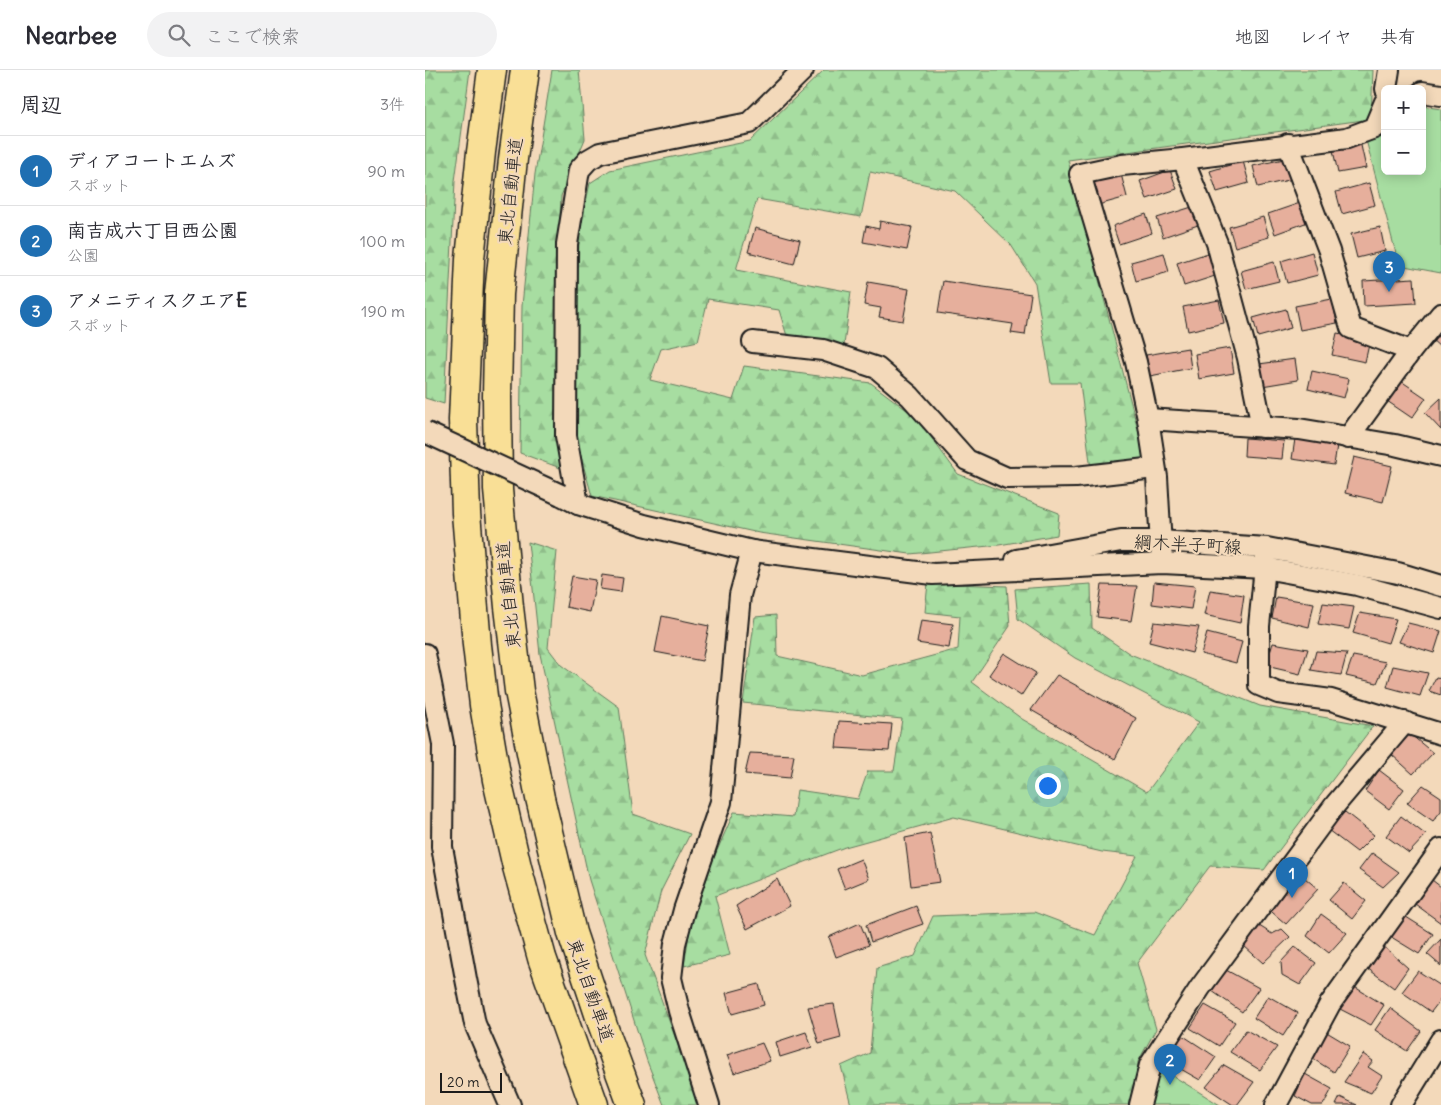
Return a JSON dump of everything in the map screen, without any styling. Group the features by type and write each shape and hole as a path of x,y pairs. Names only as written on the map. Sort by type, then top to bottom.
{"highway":[{"name":"東北自動車道","path":"492,70 470,259 463,420 466,514 477,645 484,706 497,780 517,867 543,958 594,1105"},
{"name":"東北自動車道","path":"525,70 513,159 499,294 498,490 509,607 519,691 540,798 572,932 603,1026 632,1105"}],"street":[{"path":"570,500 566,436 567,244 579,170 588,160 601,153 749,123 803,70"},
{"path":"1426,93 1441,95"},
{"path":"1162,563 1155,468 1148,419 1136,362 1080,174 1121,165 1347,138 1374,128 1381,109"},
{"path":"1288,144 1329,251 1351,328 1411,351"},
{"path":"1183,159 1217,243 1249,358 1262,426"},
{"path":"1349,438 1411,351 1441,314"},
{"path":"753,342 823,350 877,368 910,396 967,460 1007,478 1076,477 1155,468"},
{"path":"1148,419 1299,429 1395,445 1441,456"},
{"path":"425,432 570,500 644,525 752,551 933,574 1162,563 1265,568 1357,585 1441,608"},
{"name":"綱木半子町線","path":"933,574 1121,541 1160,541 1267,548 1398,573 1441,586"},
{"path":"1267,548 1259,626 1259,685 1277,693 1331,700 1441,734"},
{"path":"709,1105 679,1011 671,978 675,944 684,910 721,802 740,595 752,551"},
{"path":"425,654 443,744 442,846 465,979 475,1024 510,1105"},
{"path":"1140,1105 1150,1065 1200,988 1335,805 1405,722"},
{"path":"1276,1105 1328,1009 1441,849"},
{"path":"1401,1105 1441,1040"}],"green space":[{"path":"425,70 470,70 455,181 444,404 425,398"},
{"path":"552,70 579,70 585,139 561,196 559,238 563,469 520,453 522,306 535,174"},
{"path":"824,70 1373,70 1371,119 1068,160 1146,461 1091,470 1080,383 1051,383 1035,283 1011,245 955,191 870,172 861,217 757,199 736,270 851,292 844,345 787,336 779,310 708,299 698,341 661,349 650,380 733,400 744,366 871,383 916,417 958,474 1059,513 1057,535 999,545 910,554 759,533 592,496 575,436 579,235 590,183 610,170 750,141"},
{"path":"1426,107 1441,109 1441,273 1399,265 1366,140 1381,131 1381,175 1426,175"},
{"path":"528,542 557,551 548,648 561,665 619,707 633,814 690,834 661,891 645,955 700,1105 664,1105 647,1061 589,880 540,654"},
{"path":"928,583 1007,586 1010,626 972,682 1022,719 1147,792 1199,722 1075,658 1018,619 1015,589 1091,584 1092,628 1130,654 1260,706 1373,726 1264,870 1210,866 1137,963 1156,1029 1138,1062 1133,1105 851,1105 841,1066 870,1053 877,968 915,956 933,916 1034,912 1095,935 1137,856 1102,852 954,817 845,847 715,896 730,955 684,966 694,903 734,812 793,817 797,790 858,799 868,771 894,771 902,719 743,703 755,617 776,615 777,656 862,675 958,649 960,616 925,612"},
{"path":"1157,1066 1220,1105 1146,1105"}],"building":[{"path":"1360,141 1366,168 1338,173 1332,146"},
{"path":"1288,158 1293,179 1258,187 1253,166"},
{"path":"1243,161 1249,183 1217,192 1210,171"},
{"path":"1170,170 1177,189 1147,199 1140,181"},
{"path":"1121,174 1127,197 1098,205 1092,182"},
{"path":"1369,183 1375,205 1342,214 1336,192"},
{"path":"1300,203 1308,222 1275,234 1268,214"},
{"path":"1192,207 1198,225 1163,237 1157,218"},
{"path":"1146,214 1152,233 1119,244 1113,226"},
{"path":"1263,217 1269,237 1235,247 1229,227"},
{"path":"880,221 912,227 907,250 863,242 866,226 879,229"},
{"path":"1380,227 1385,251 1357,258 1351,234"},
{"path":"755,228 800,240 794,264 748,252"},
{"path":"1312,252 1318,275 1287,283 1281,261"},
{"path":"1164,253 1169,272 1136,281 1131,262"},
{"path":"1208,253 1215,276 1184,286 1177,263"},
{"path":"1274,262 1279,281 1246,289 1241,271"},
{"path":"1414,278 1416,303 1364,306 1363,281"},
{"path":"943,281 1031,294 1025,335 1011,333 1013,324 938,313"},
{"path":"868,282 909,289 903,321 879,317 881,308 864,305"},
{"path":"1332,299 1337,323 1300,330 1295,306"},
{"path":"1219,300 1224,323 1188,331 1183,307"},
{"path":"1286,309 1291,328 1258,337 1253,318"},
{"path":"1441,325 1441,348 1430,338"},
{"path":"1337,333 1370,340 1365,362 1332,355"},
{"path":"1188,348 1191,368 1150,376 1146,355"},
{"path":"1230,348 1234,373 1199,379 1195,354"},
{"path":"1295,359 1298,380 1262,386 1259,364"},
{"path":"1312,371 1349,379 1344,398 1308,389"},
{"path":"1401,381 1426,398 1412,418 1387,401"},
{"path":"1441,398 1441,430 1425,413"},
{"path":"1245,438 1284,441 1282,459 1244,456"},
{"path":"1295,439 1337,445 1334,465 1292,459"},
{"path":"1354,457 1392,466 1383,502 1345,493"},
{"path":"602,575 623,578 621,592 600,589"},
{"path":"572,576 596,580 590,612 566,607"},
{"path":"1154,582 1195,586 1191,609 1152,604"},
{"path":"1102,585 1137,586 1131,621 1097,617"},
{"path":"1210,590 1244,595 1240,623 1204,615"},
{"path":"1276,597 1314,603 1309,627 1272,618"},
{"path":"1323,603 1354,607 1349,629 1318,624"},
{"path":"1360,613 1396,619 1388,643 1353,633"},
{"path":"662,616 709,626 702,661 655,652"},
{"path":"921,620 953,624 949,648 917,643"},
{"path":"1154,622 1199,627 1192,653 1149,642"},
{"path":"1408,623 1441,631 1434,653 1399,642"},
{"path":"1207,633 1242,642 1236,663 1201,654"},
{"path":"1273,643 1308,649 1300,674 1266,666"},
{"path":"1316,651 1347,653 1341,675 1311,670"},
{"path":"1004,653 1036,673 1021,696 989,675"},
{"path":"1353,656 1386,662 1377,683 1346,676"},
{"path":"1393,666 1428,673 1420,696 1387,687"},
{"path":"1057,675 1136,718 1115,759 1031,710"},
{"path":"1436,677 1441,678 1441,695 1429,691"},
{"path":"839,721 892,724 889,751 836,748"},
{"path":"1410,734 1433,753 1413,774 1391,754"},
{"path":"750,753 794,755 790,778 745,774"},
{"path":"1379,770 1404,789 1389,809 1365,791"},
{"path":"1423,785 1441,797 1441,811 1433,821 1407,803"},
{"path":"1345,812 1374,835 1357,852 1328,830"},
{"path":"1401,816 1426,835 1409,853 1386,836"},
{"path":"930,833 940,882 911,886 905,838"},
{"path":"1372,853 1399,872 1383,887 1359,870"},
{"path":"861,859 869,879 845,889 837,869"},
{"path":"1298,872 1318,889 1286,924 1266,907"},
{"path":"777,879 790,906 747,929 736,906"},
{"path":"1432,880 1441,887 1441,923 1415,904"},
{"path":"1344,883 1366,901 1352,919 1329,900"},
{"path":"916,906 923,924 871,942 866,925"},
{"path":"1321,914 1347,933 1329,953 1307,936"},
{"path":"1403,915 1433,934 1419,954 1388,935"},
{"path":"860,923 869,945 836,957 829,937"},
{"path":"1256,924 1272,934 1282,929 1290,937 1263,963 1244,946"},
{"path":"1441,939 1441,966 1427,954"},
{"path":"1382,945 1408,968 1394,988 1367,968"},
{"path":"1295,947 1316,963 1300,985 1282,975 1281,962"},
{"path":"1226,970 1259,988 1242,1012 1212,991"},
{"path":"1418,971 1441,986 1441,999 1431,1012 1402,992"},
{"path":"759,984 764,1005 732,1014 726,993"},
{"path":"1353,986 1384,1005 1371,1025 1338,1008"},
{"path":"1268,996 1298,1013 1283,1036 1254,1018"},
{"path":"834,1004 841,1038 819,1044 808,1007"},
{"path":"1205,1005 1235,1022 1219,1046 1190,1028"},
{"path":"1390,1008 1421,1031 1407,1051 1375,1030"},
{"path":"1246,1030 1277,1047 1260,1070 1230,1052"},
{"path":"1325,1031 1350,1046 1334,1072 1310,1057"},
{"path":"806,1032 812,1047 780,1057 776,1042"},
{"path":"1182,1035 1216,1057 1200,1080 1165,1060"},
{"path":"762,1043 770,1061 734,1073 727,1055"},
{"path":"1363,1054 1373,1061 1368,1067 1382,1076 1371,1093 1344,1082"},
{"path":"1224,1065 1254,1082 1237,1105 1233,1105 1206,1087"},
{"path":"1305,1074 1332,1089 1323,1105 1312,1105 1295,1096"},
{"path":"1340,1097 1357,1105 1336,1105"}],"place":[{"name":"アメニティスクエアE","path":"1389,292"},
{"name":"ディアコートエムズ","path":"1292,898"},
{"name":"南吉成六丁目西公園","path":"1170,1085"}]}
